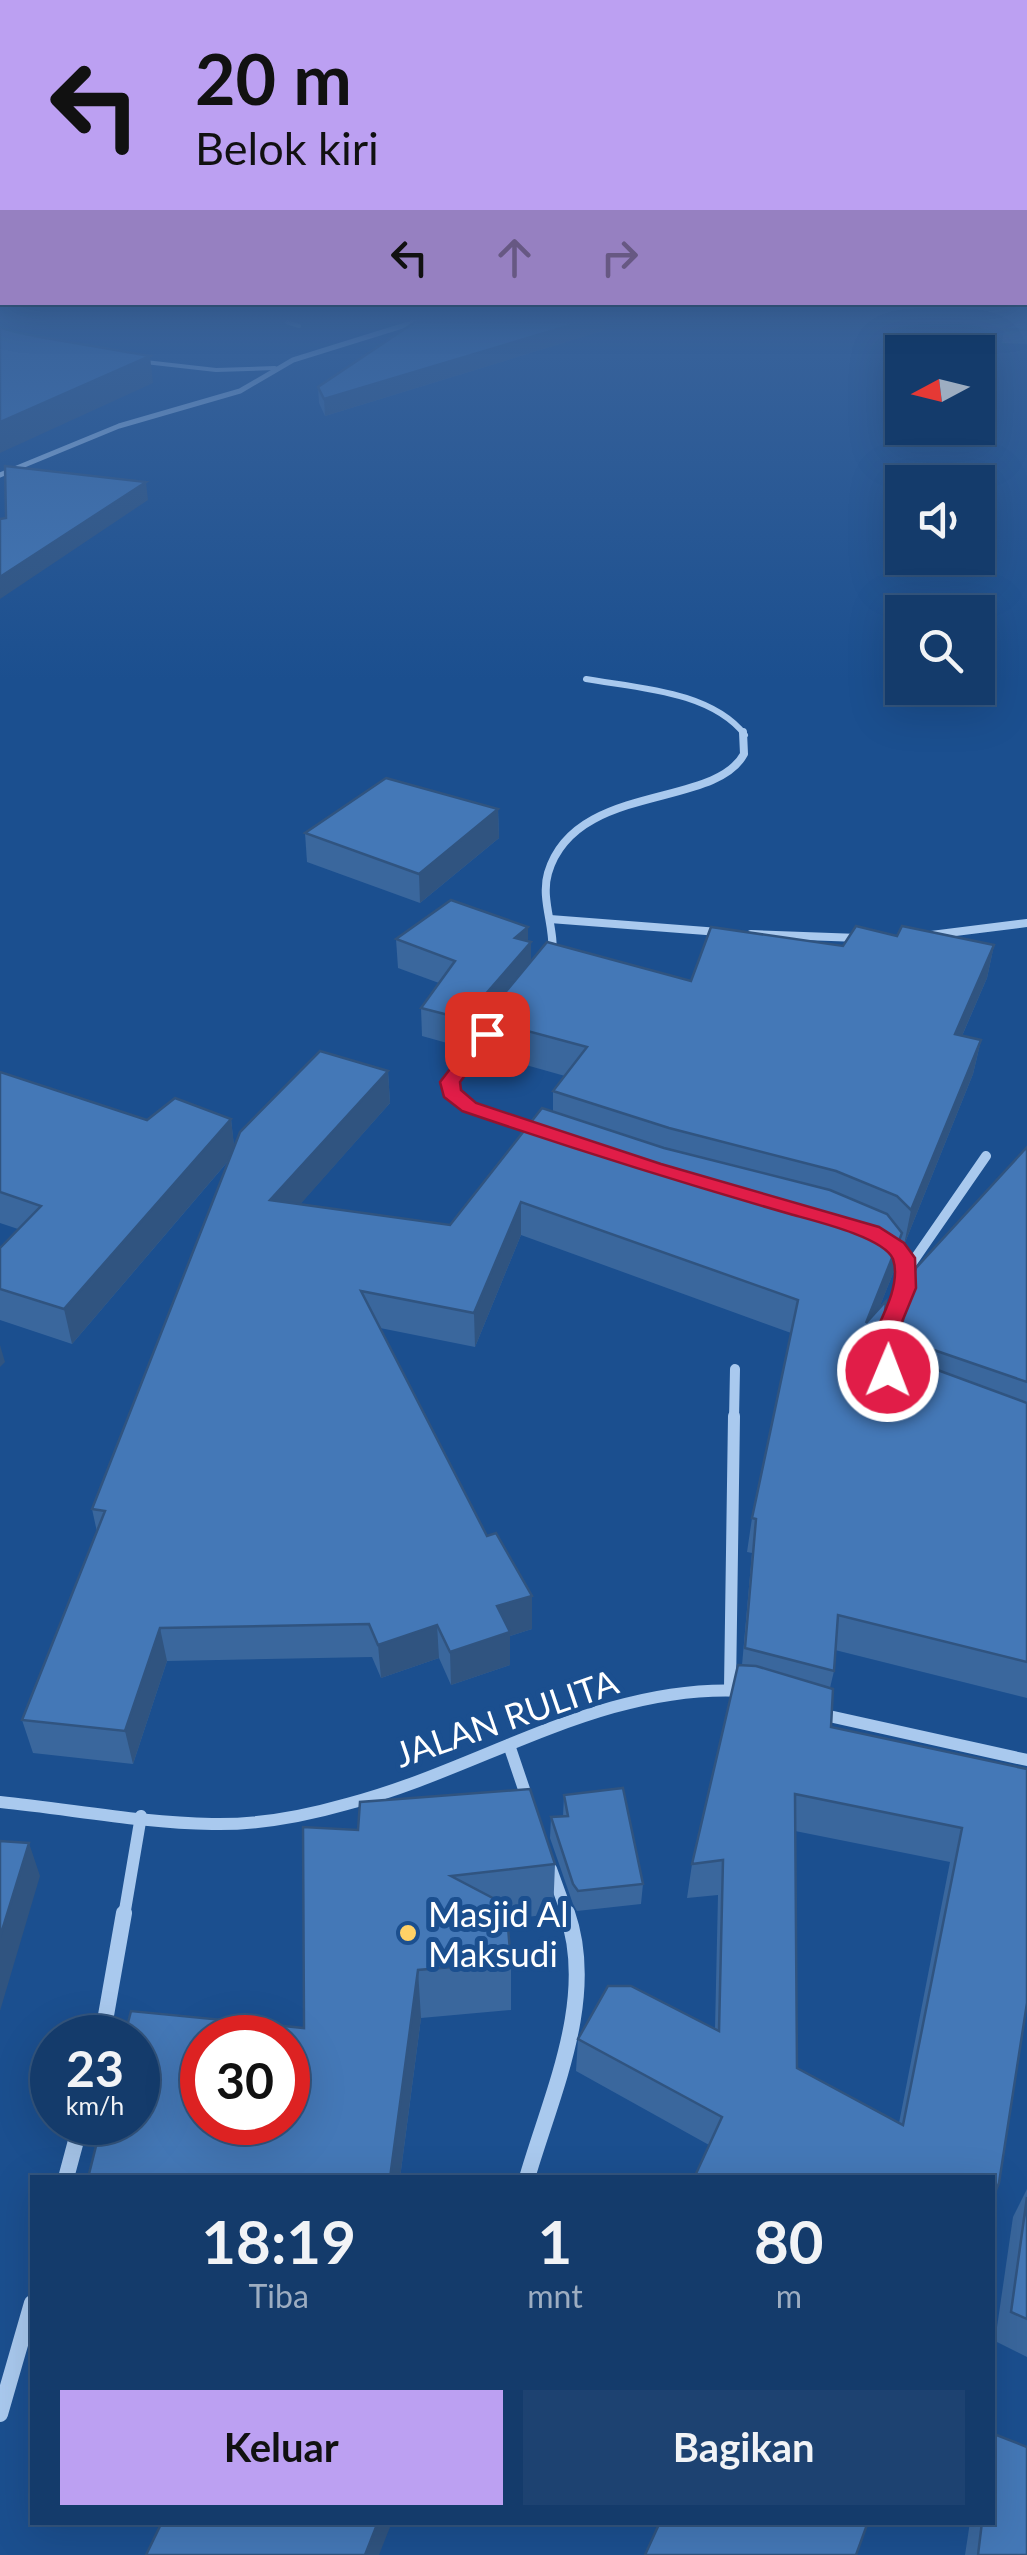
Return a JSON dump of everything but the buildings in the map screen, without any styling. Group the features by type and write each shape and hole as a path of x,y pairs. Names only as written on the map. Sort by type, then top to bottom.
{"street":[{"path":"0,476 83,441"},
{"path":"546,966 555,946 543,889 545,878 556,855 583,824 601,814 726,777 742,758 748,743 744,729 732,715 720,710 586,679"},
{"path":"550,918 726,932"},
{"path":"916,936 1027,923"},
{"path":"743,933 869,938"},
{"path":"501,1018 456,1069 450,1082 452,1092 458,1101 482,1113 544,1132"},
{"path":"905,1273 986,1156"},
{"path":"881,1357 880,1346 904,1288 905,1273 904,1258 887,1241"},
{"path":"730,1688 735,1369"},
{"name":"JALAN RULITA","path":"0,1802 212,1824 332,1806 382,1794 430,1772 620,1706 702,1688 758,1694"},
{"path":"802,1707 830,1718 1027,1760"},
{"path":"509,1745 534,1818"},
{"path":"106,2015 141,1816"},
{"path":"528,2175 574,2006 578,1974 578,1951 546,1854"},
{"path":"67,2175 74,2145"},
{"path":"0,2414 30,2310"}],"place":[{"name":"Masjid Al Maksudi","path":"408,1933"}],"route":[{"path":"487,1034 456,1069 450,1082 458,1101 469,1107 654,1168 835,1219 871,1232 896,1248 904,1258 905,1273 904,1288 880,1346 888,1371"}]}
